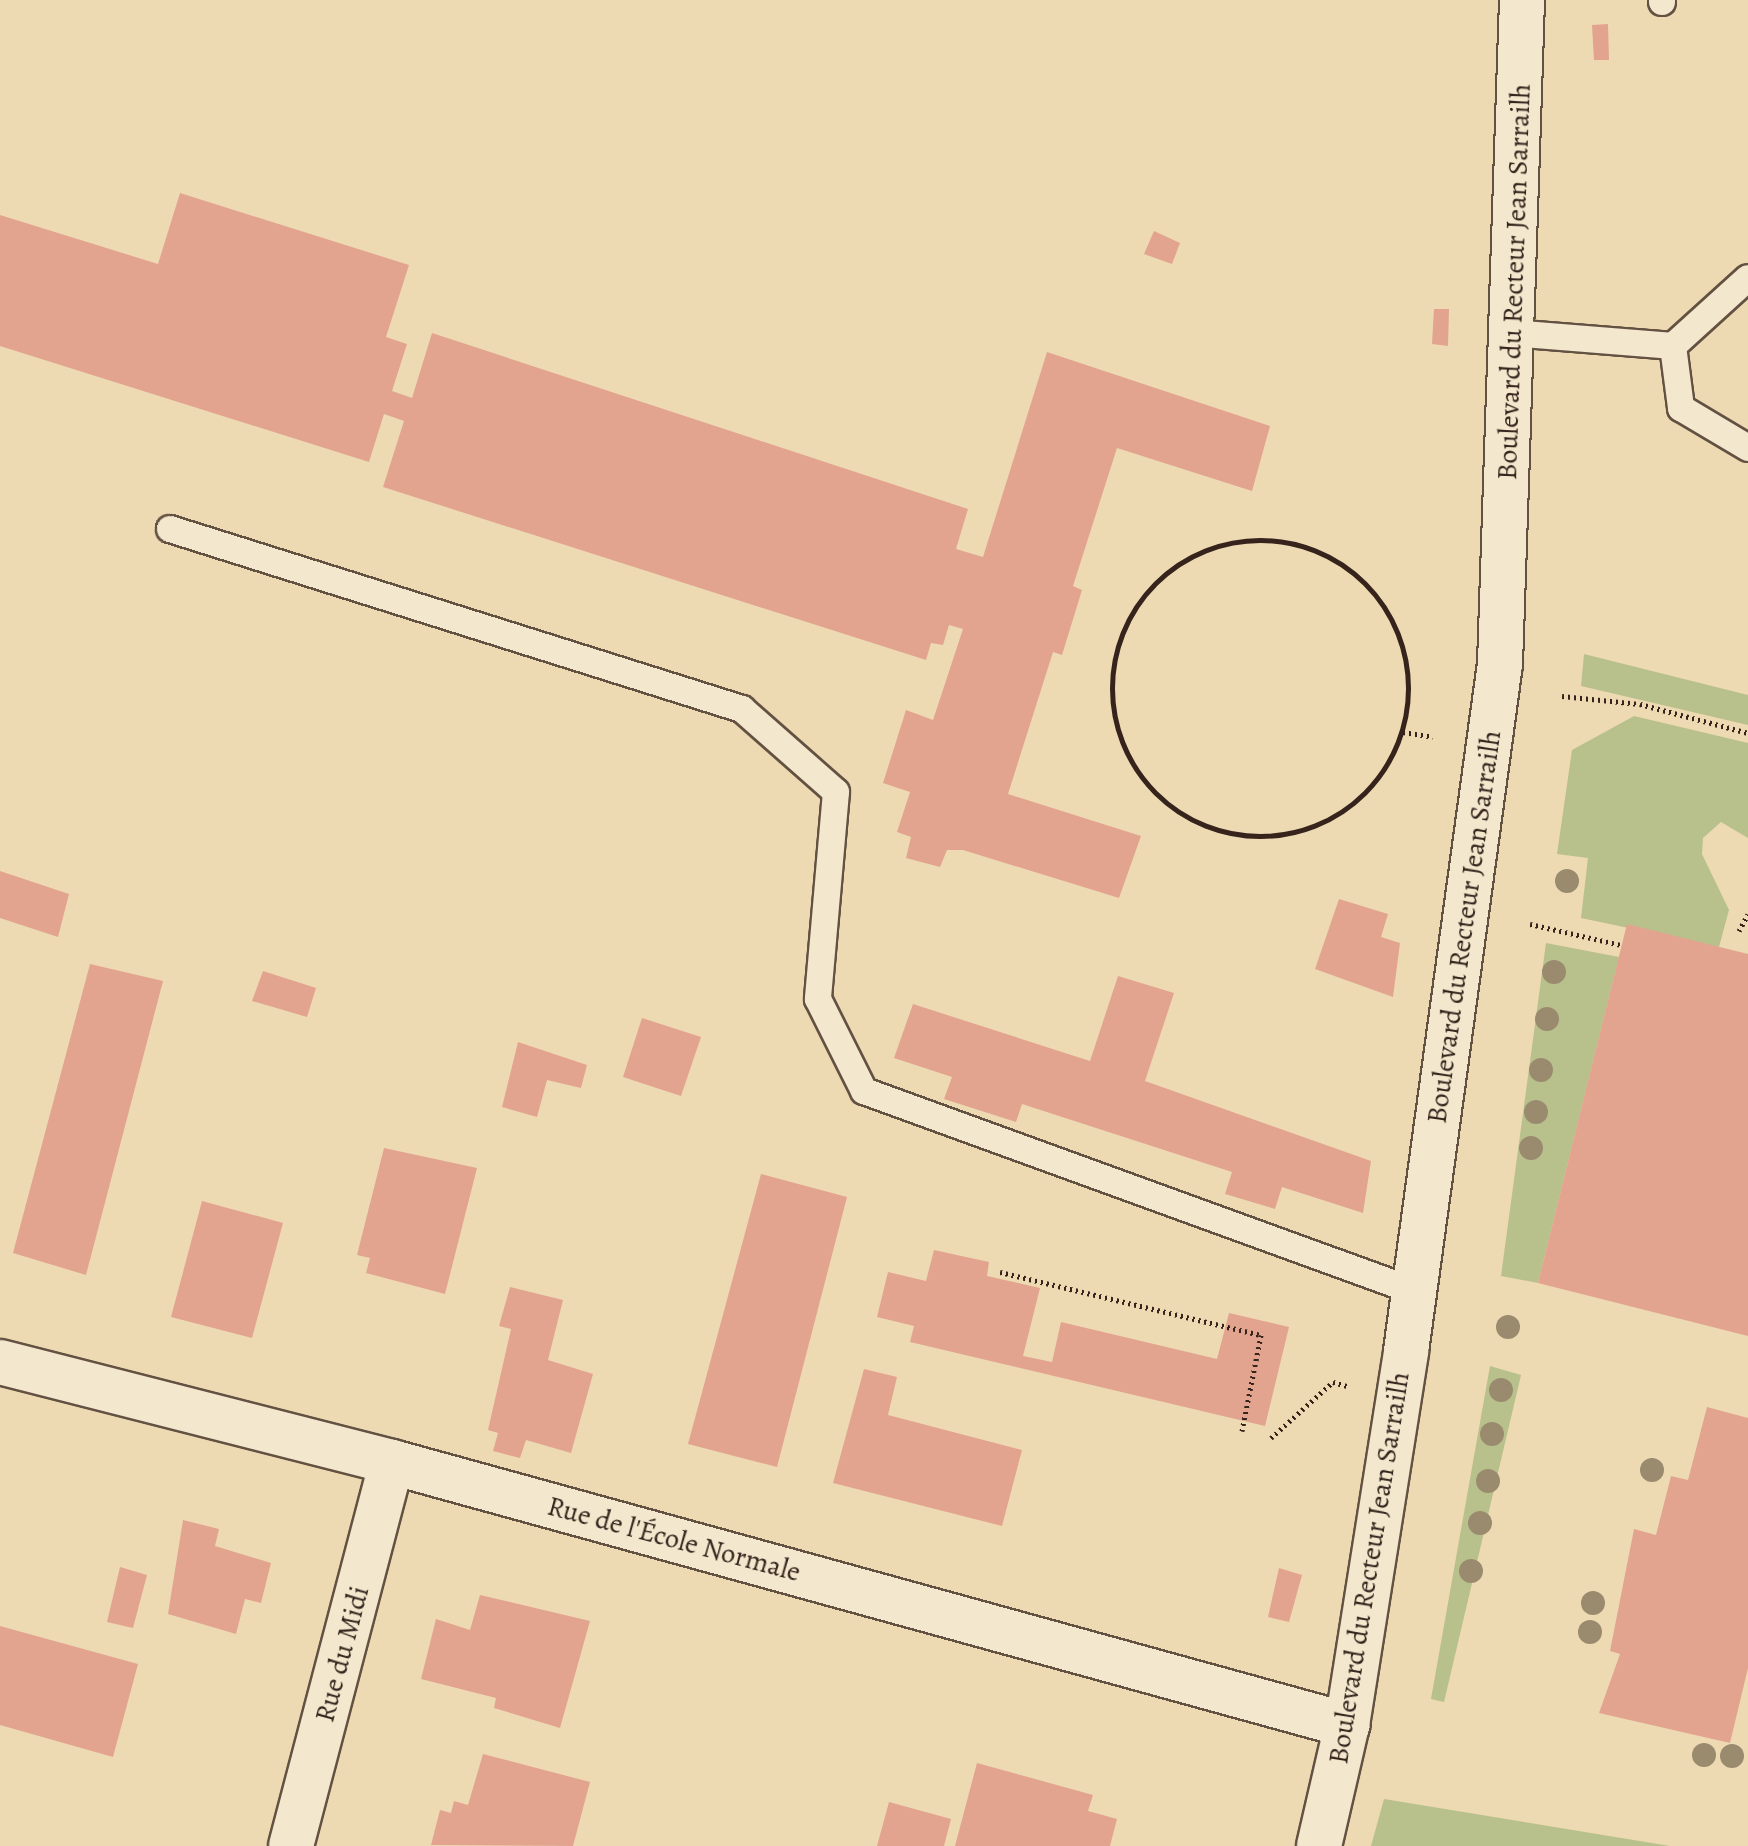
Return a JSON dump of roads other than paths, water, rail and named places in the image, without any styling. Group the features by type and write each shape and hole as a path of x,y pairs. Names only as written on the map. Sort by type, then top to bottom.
{"street":[{"name":"Boulevard du Recteur Jean Sarrailh","path":"1319,1846 1347,1725 1406,1351 1500,664 1522,0"},
{"name":"Rue de l'École Normale","path":"0,1362 392,1462 1347,1725"},
{"name":"Rue du Midi","path":"291,1846 392,1462"}],"lane":[{"path":"1511,333 1673,346 1748,278"},
{"path":"1673,346 1681,408 1748,448"},
{"path":"170,529 742,709 836,792 818,999 864,1091 1414,1291"}]}
